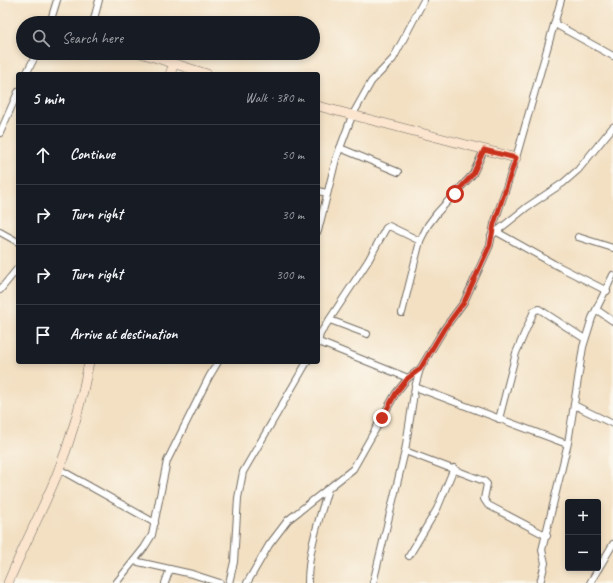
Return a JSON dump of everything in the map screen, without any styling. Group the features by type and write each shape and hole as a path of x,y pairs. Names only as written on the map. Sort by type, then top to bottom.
{"street":[{"path":"54,16 57,0"},
{"path":"96,16 99,0"},
{"path":"374,582 405,451 415,387 420,369 444,329 464,302 490,245 494,224 516,158 561,0"},
{"path":"320,219 340,148 352,116 371,82 394,59 421,1"},
{"path":"555,24 613,56"},
{"path":"27,72 33,60"},
{"path":"162,60 200,72"},
{"path":"171,72 174,64"},
{"path":"0,133 16,97"},
{"path":"320,107 516,158"},
{"path":"491,236 527,207 563,183 578,170 613,127"},
{"path":"340,148 398,172"},
{"path":"402,313 420,241 428,225 436,213 473,174 484,150"},
{"path":"320,191 327,193"},
{"path":"320,334 368,261 388,226 420,241"},
{"path":"0,232 16,241"},
{"path":"497,232 554,264 607,291"},
{"path":"578,237 613,248"},
{"path":"0,290 16,270"},
{"path":"540,583 545,563 542,550 547,536 568,444 586,339 613,275"},
{"path":"499,419 516,353 534,311 539,309 586,339"},
{"path":"597,310 613,321"},
{"path":"330,320 367,334"},
{"path":"320,344 408,378"},
{"path":"8,583 24,544 59,469 73,428 89,364"},
{"path":"116,583 152,535 167,461 205,384 217,364"},
{"path":"229,583 234,562 238,498 243,472 306,364"},
{"path":"247,583 269,545 288,520 353,469 396,393 408,378 420,369"},
{"path":"415,387 568,444"},
{"path":"574,405 613,424"},
{"path":"405,451 454,468 486,482 484,499 488,505 547,536"},
{"path":"409,556 437,509 454,468"},
{"path":"59,469 155,523"},
{"path":"308,583 311,549 328,489"},
{"path":"590,583 613,544"},
{"path":"134,561 220,583"},
{"path":"165,583 170,569"}],"route":[{"path":"382,418 402,384 420,369 444,329 464,302 490,245 494,224 516,158 484,150 479,164 473,174 455,194"}]}
